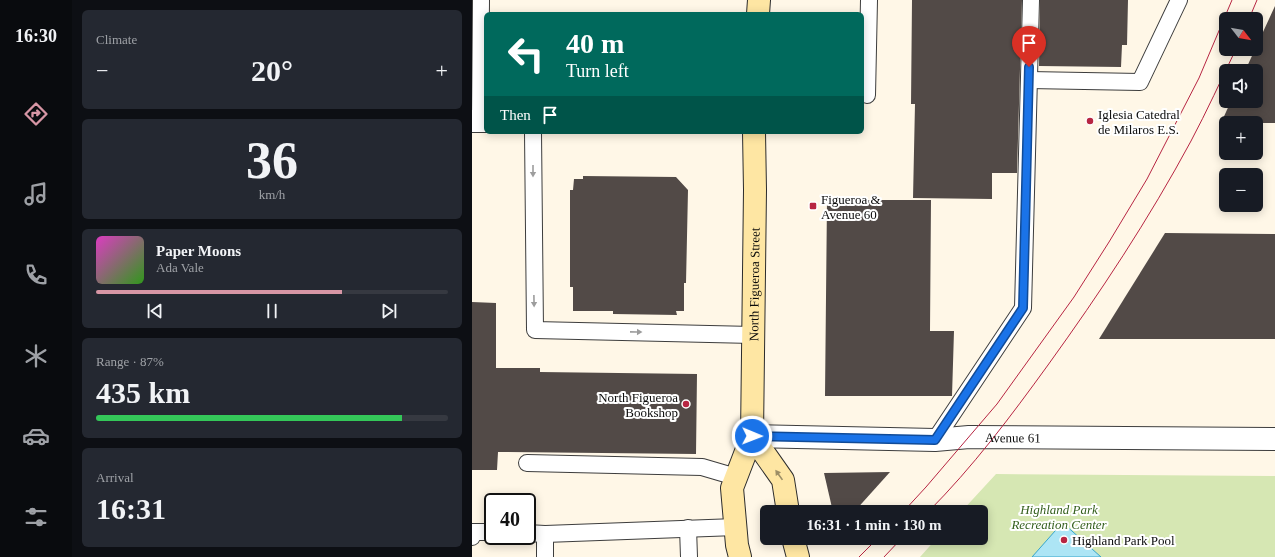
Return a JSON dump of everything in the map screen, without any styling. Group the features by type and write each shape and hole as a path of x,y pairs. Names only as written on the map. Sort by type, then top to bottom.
{"main road":[{"path":"758,12 759,0"},
{"name":"North Figueroa Street","path":"740,557 732,488 752,436 755,190 754,134"},
{"path":"752,436 783,480 787,505"},
{"path":"795,545 798,557"}],"street":[{"name":"Avenue 61","path":"752,436 935,440 969,437 1275,439"}],"lane":[{"path":"479,121 482,0"},
{"path":"867,95 868,0"},
{"path":"935,440 1023,308 1031,0"},
{"path":"1029,80 1140,82 1179,0"},
{"path":"533,134 535,330 753,335"},
{"path":"527,463 702,467 736,478"},
{"path":"536,534 736,527"},
{"path":"688,528 689,557"},
{"path":"472,537 472,532 484,532"},
{"path":"545,534 545,557"}],"green space":[{"name":"Highland Park Recreation Center","path":"996,474 1275,476 1275,557 920,557 931,545 988,545 988,505 967,505"}],"water":[{"name":"Highland Park Pool","path":"1063,523 1101,557 1032,557"}],"building":[{"path":"912,0 1022,0 1017,173 992,173 992,199 913,198 915,104 911,104"},
{"path":"1040,0 1128,0 1127,45 1122,45 1121,67 1039,66"},
{"path":"1275,6 1275,123 1263,123 1263,116 1224,116 1228,108 1263,108 1263,64 1248,64 1252,56 1263,56 1263,32"},
{"path":"583,176 676,177 688,190 684,311 676,311 677,315 613,314 613,311 573,311 573,287 570,287 570,190 573,190 574,179 583,179"},
{"path":"827,200 931,200 930,331 954,331 952,396 825,396"},
{"path":"1165,233 1275,234 1275,339 1099,339"},
{"path":"472,302 496,303 496,368 540,368 540,372 697,374 696,454 498,452 497,470 472,470"},
{"path":"890,472 860,505 831,505 824,473"}],"tram line":[{"path":"909,505 997,404 1074,297 1147,179 1199,78 1232,0"},
{"path":"1252,12 1257,0"},
{"path":"935,505 961,477 1006,422 1105,283 1175,170 1203,118 1233,56"},
{"path":"859,557 871,545"},
{"path":"884,557 895,545"}],"place":[{"name":"Iglesia Catedral de Milaros E.S.","path":"1090,121"},
{"name":"Figueroa & Avenue 60","path":"813,206"},
{"name":"North Figueroa Bookshop","path":"686,404"},
{"name":"Highland Park Pool","path":"1064,540"}],"route":[{"path":"752,436 935,440 1023,308 1029,67"}]}
